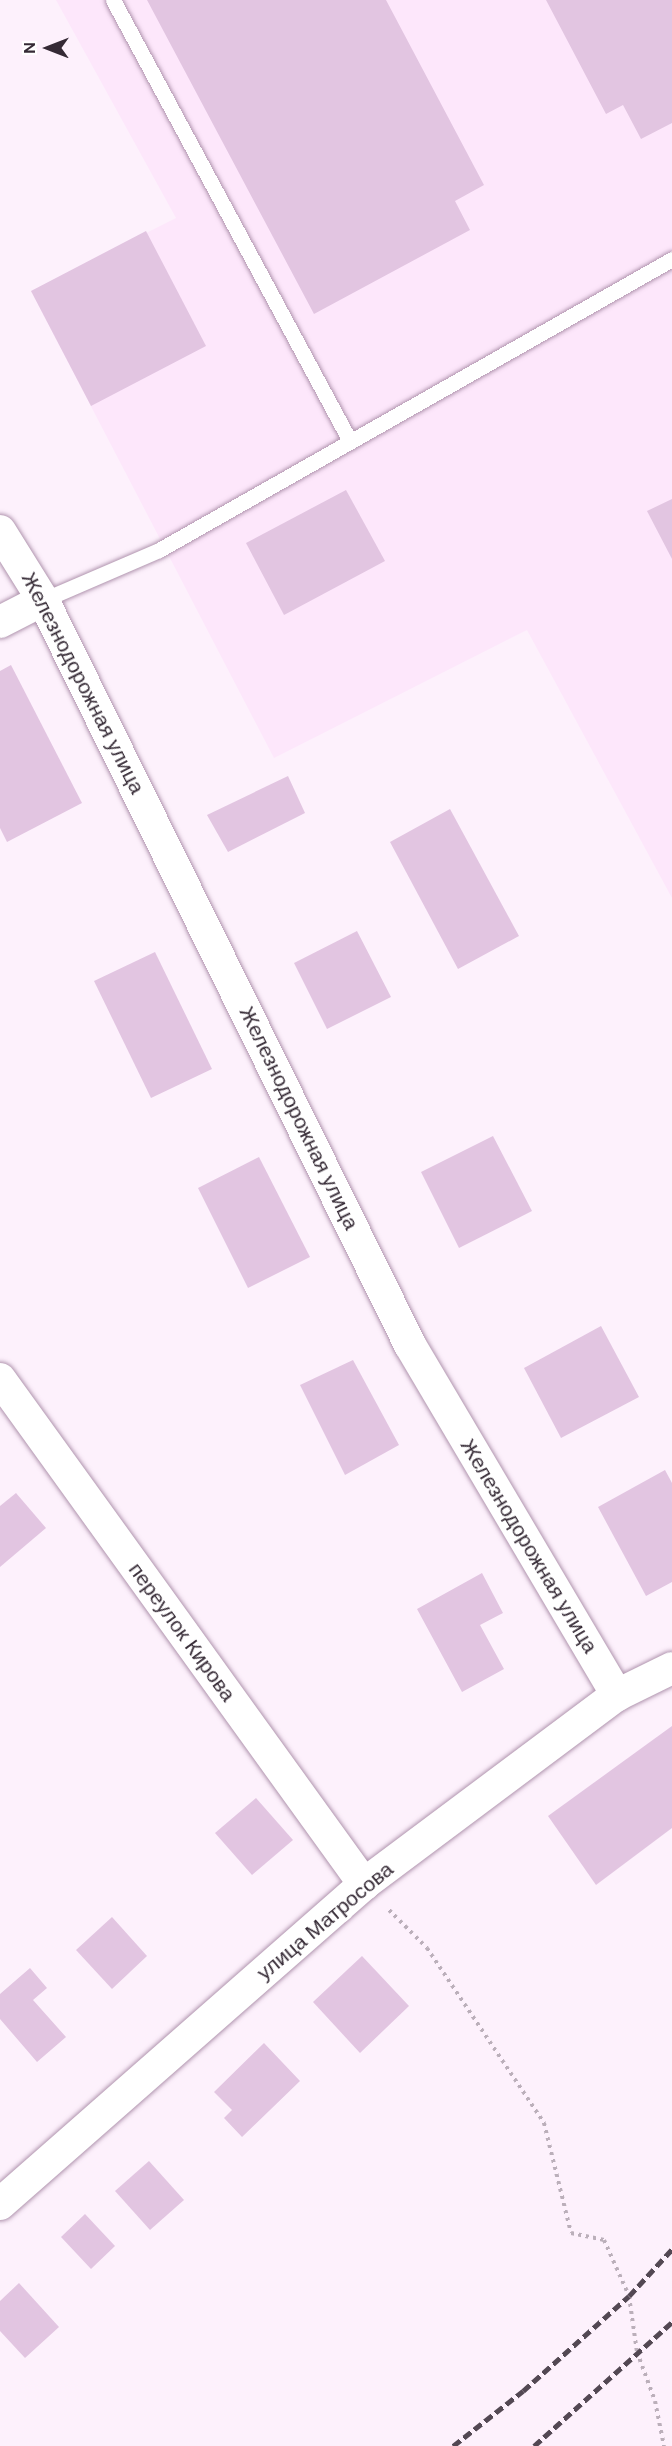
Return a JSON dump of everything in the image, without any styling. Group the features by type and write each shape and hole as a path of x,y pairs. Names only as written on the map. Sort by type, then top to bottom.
{"street":[{"name":"Железнодорожная улица","path":"0,531 43,600 410,1345 617,1695"},
{"path":"0,622 43,600"},
{"name":"переулок Кирова","path":"5,1396 364,1884"},
{"name":"улица Матросова","path":"0,2204 364,1884 617,1695 672,1668"}],"lane":[{"path":"113,0 350,441"},
{"path":"43,600 159,549 672,260"}],"path":[{"path":"364,1884 427,1948 544,2123 571,2233 604,2240 629,2296 637,2352 655,2401 664,2446"}],"shaded area":[{"path":"56,0 672,0 672,898 527,630 274,758 31,291 176,218"}],"building":[{"path":"147,0 386,0 484,185 455,201 470,230 314,314"},
{"path":"546,0 672,0 672,123 641,139 623,105 606,114"},
{"path":"146,231 206,346 91,406 31,291"},
{"path":"346,490 385,561 284,615 246,543"},
{"path":"672,499 672,559 647,511"},
{"path":"11,665 82,803 7,842 0,828 0,671"},
{"path":"288,776 305,813 228,852 207,815"},
{"path":"450,809 519,936 458,969 390,842"},
{"path":"357,931 391,997 327,1029 294,963"},
{"path":"155,952 212,1069 151,1098 94,981"},
{"path":"493,1136 532,1211 459,1248 421,1172"},
{"path":"259,1157 310,1257 248,1288 198,1188"},
{"path":"601,1326 639,1397 561,1438 524,1368"},
{"path":"353,1360 399,1445 345,1475 300,1385"},
{"path":"665,1470 672,1483 672,1582 646,1596 598,1507"},
{"path":"16,1493 46,1528 0,1567 0,1506"},
{"path":"482,1573 503,1613 480,1625 504,1669 462,1692 417,1609"},
{"path":"672,1726 672,1828 596,1885 548,1816"},
{"path":"256,1798 293,1840 252,1875 215,1833"},
{"path":"112,1917 147,1956 112,1989 76,1950"},
{"path":"362,1956 409,2006 360,2053 313,2002"},
{"path":"30,1968 47,1988 33,2000 66,2037 37,2062 0,2019 0,1994"},
{"path":"264,2043 300,2081 242,2137 224,2118 232,2110 214,2092"},
{"path":"149,2161 184,2200 150,2230 115,2191"},
{"path":"85,2214 115,2246 91,2269 61,2237"},
{"path":"19,2283 59,2327 25,2358 0,2331 0,2301"}],"railway":[{"path":"453,2446 523,2391 629,2296 672,2249"},
{"path":"534,2446 672,2322"}]}
